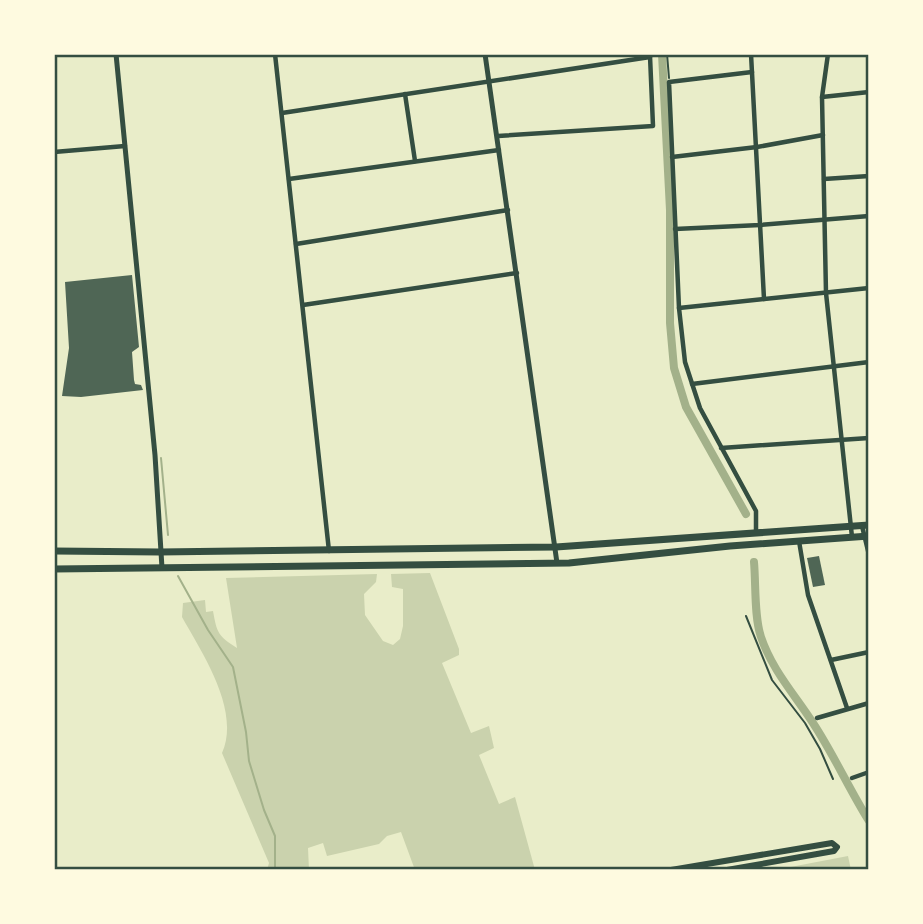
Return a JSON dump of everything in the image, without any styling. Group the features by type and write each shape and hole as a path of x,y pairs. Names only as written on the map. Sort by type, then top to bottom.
{"highway":[{"path":"54,551 329,551 556,547 865,525"},
{"path":"54,569 557,563 866,536"},
{"path":"435,549 437,563"}],"main road":[{"path":"671,870 827,844 835,844 836,847 834,851 819,855 727,870"}],"street":[{"path":"116,54 155,455 162,568"},
{"path":"275,54 329,551"},
{"path":"485,54 557,563"},
{"path":"751,54 764,299"},
{"path":"828,54 822,97 826,293 852,537"},
{"path":"282,113 650,56 654,123 649,128 498,136"},
{"path":"752,72 669,82 678,308 685,362 700,408 756,511 756,534"},
{"path":"822,97 869,92"},
{"path":"405,94 415,161"},
{"path":"672,157 757,147 822,135"},
{"path":"54,152 125,146"},
{"path":"289,179 499,150"},
{"path":"824,179 869,176"},
{"path":"296,244 508,210"},
{"path":"675,229 869,216"},
{"path":"303,305 517,273"},
{"path":"678,308 869,288"},
{"path":"692,384 869,362"},
{"path":"721,448 869,438"},
{"path":"865,525 869,555"},
{"path":"799,540 808,595 847,708"},
{"path":"831,660 869,652"},
{"path":"817,718 869,703"},
{"path":"852,778 869,772"}],"path":[{"path":"667,54 669,82"},
{"path":"746,616 772,680 805,723 833,779"}],"green space":[{"path":"430,573 459,649 459,655 442,663 471,733 489,726 494,748 479,755 499,804 515,797 535,870 415,870 401,832 387,836 379,844 327,856 323,843 308,848 309,870 267,870 269,863 222,753 227,736 223,701 217,682 182,617 183,603 205,600 206,612 213,611 219,633 237,648 226,578 377,574 376,582 364,594 365,615 383,641 393,645 400,639 403,626 403,589 392,587 391,574"},
{"path":"848,856 851,870 775,870"}],"building":[{"path":"132,275 139,347 132,352 134,380 143,390 81,397 62,396 69,348 65,282"},
{"path":"819,556 825,585 813,587 807,558"}],"waterway":[{"path":"662,54 670,210 670,323 674,368 686,407 746,514"},
{"path":"161,458 168,535"},
{"path":"754,562 757,620 766,649 821,735 869,821"},
{"path":"178,576 208,630 233,667 249,761 275,836 275,870"}]}
